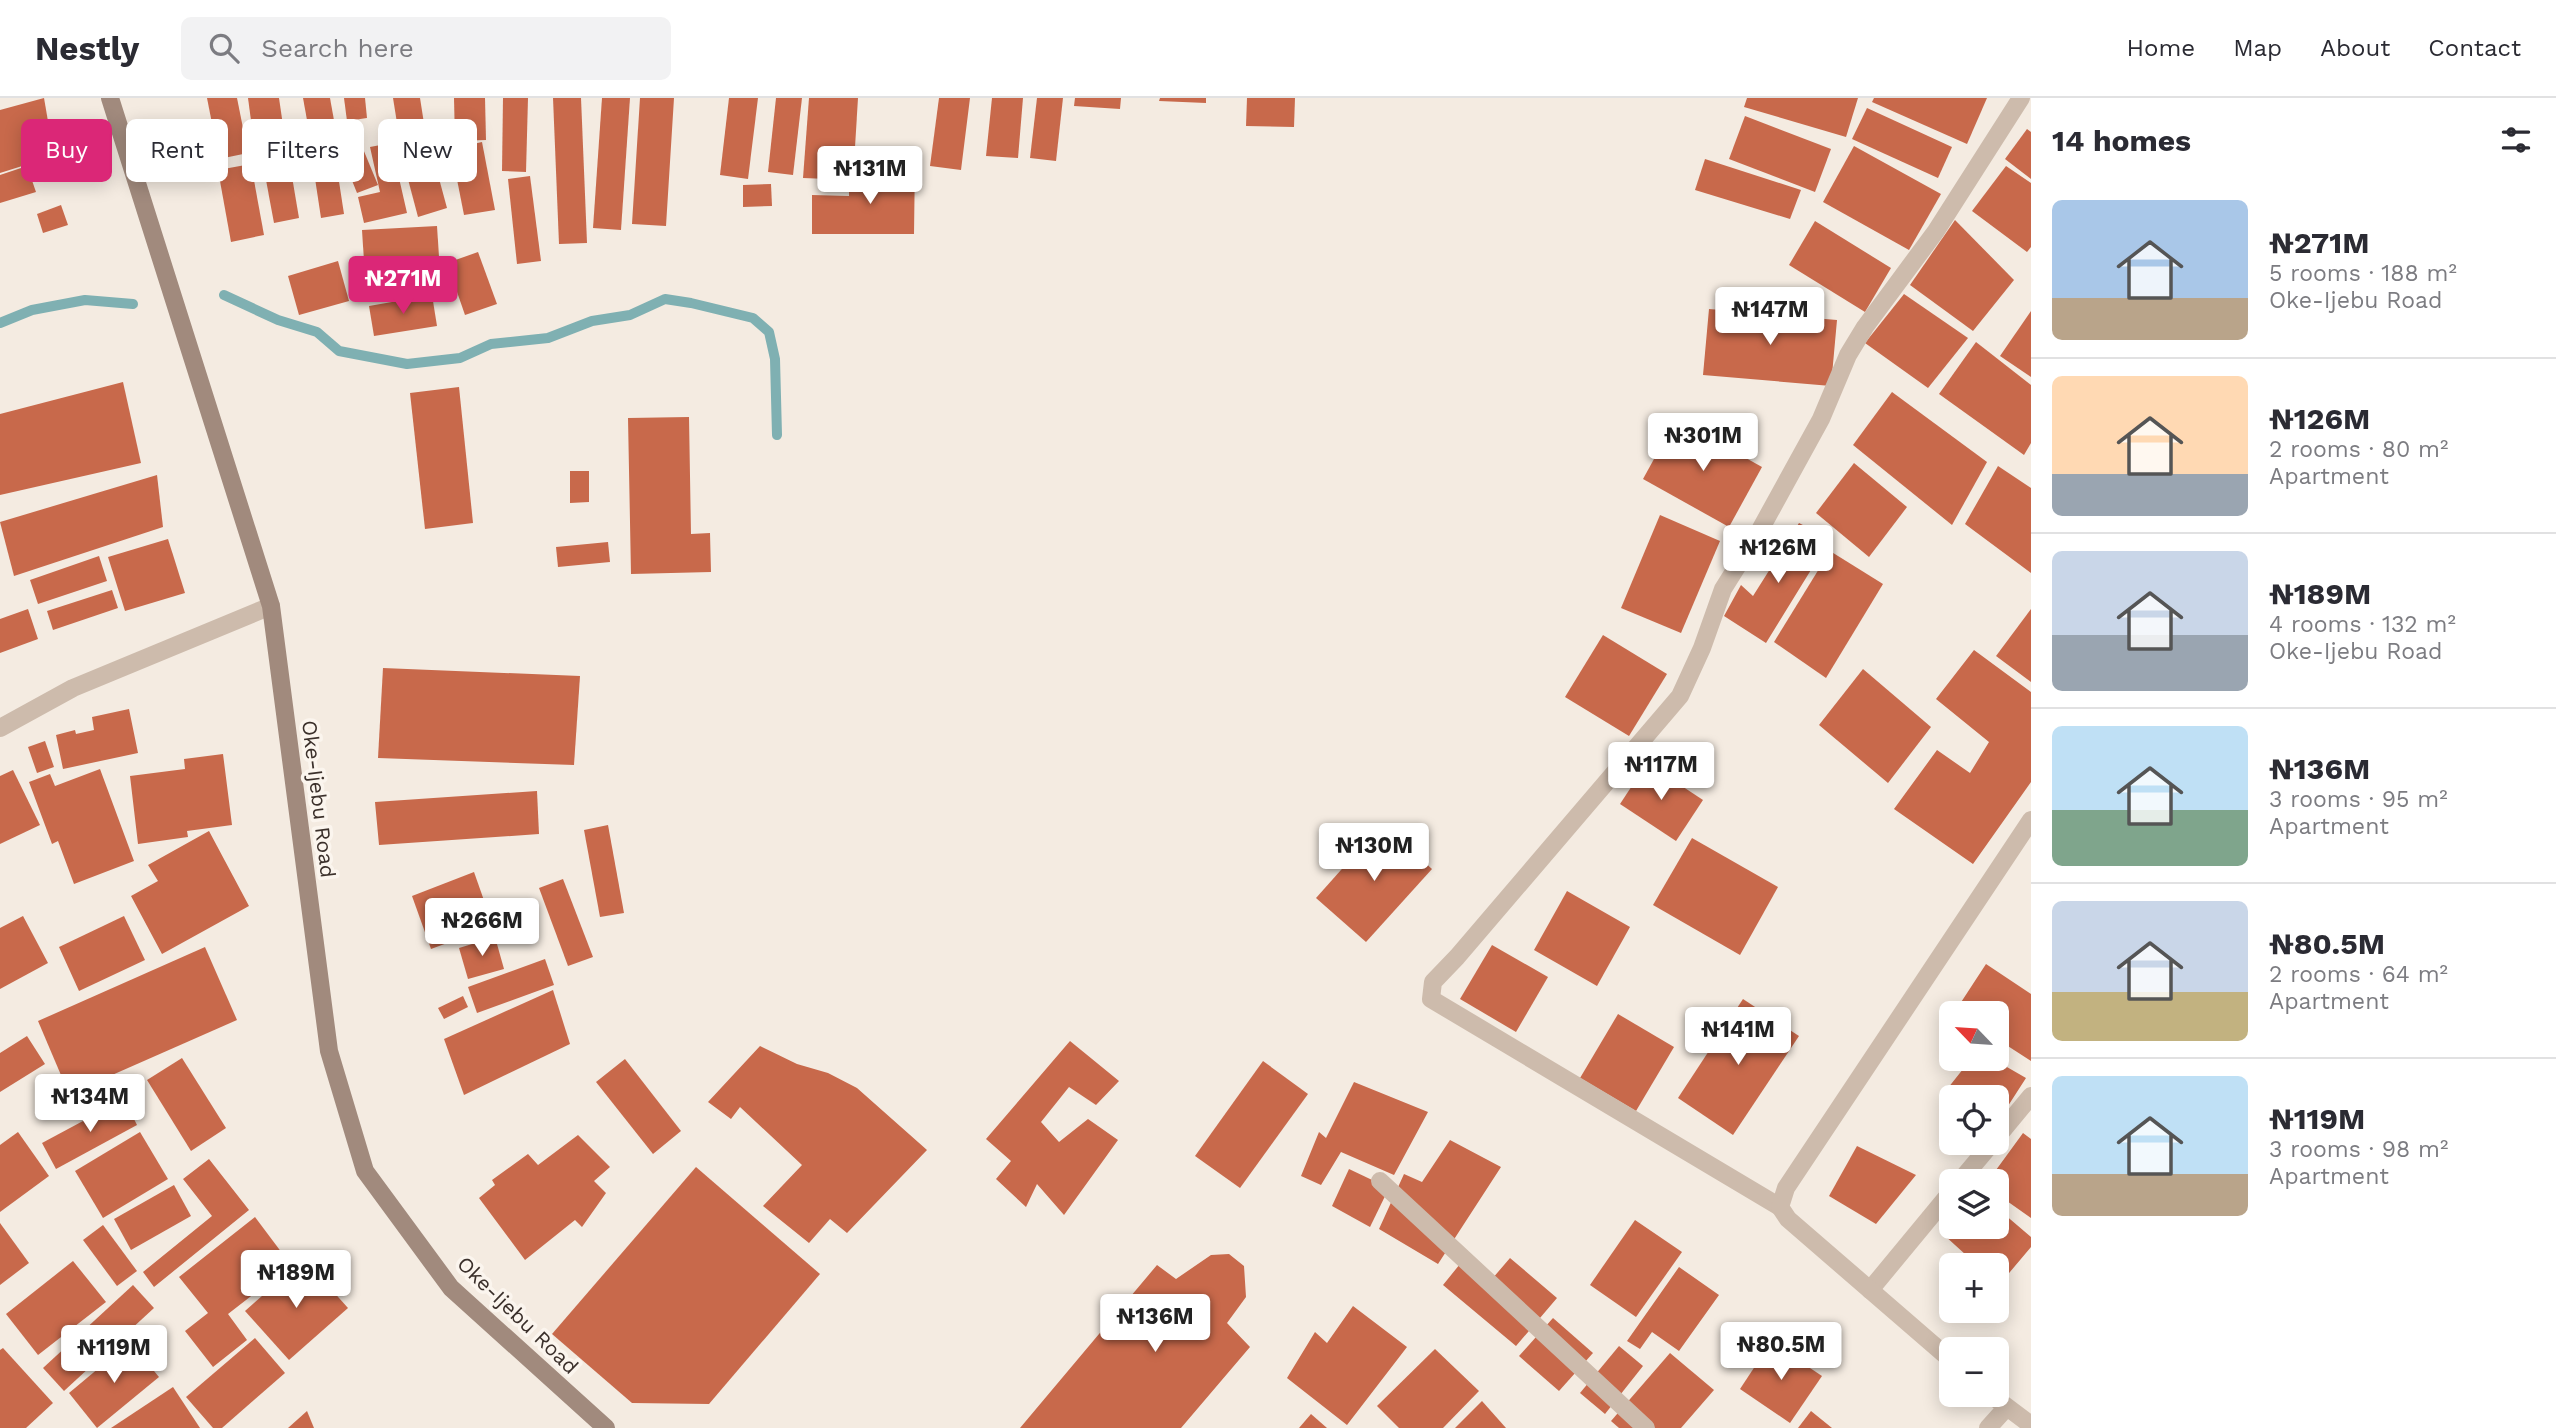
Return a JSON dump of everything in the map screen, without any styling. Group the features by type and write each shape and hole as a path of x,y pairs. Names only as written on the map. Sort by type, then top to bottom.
{"main road":[{"name":"Oke-Ijebu Road","path":"110,98 271,606 329,1051 365,1171 451,1288 606,1428"}],"street":[{"path":"1939,1350 1788,1219 1780,1207 1431,999 1433,982 1680,696 1702,648 1723,589 1760,530 1821,419 1848,355 1865,327 1936,231 2021,98"},
{"path":"0,728 72,688 271,606"},
{"path":"1780,1207 1786,1188 2031,820"},
{"path":"2009,1123 2031,1096"},
{"path":"1970,1169 1982,1155"},
{"path":"1380,1181 1646,1428"},
{"path":"1870,1290 1939,1207"},
{"path":"1988,1428 2006,1408 2031,1425"}],"building":[{"path":"44,98 48,119 21,119 21,166 0,173 0,110"},
{"path":"207,98 237,98 242,123 242,154 228,157 228,119 211,119"},
{"path":"248,98 279,98 282,119 251,119"},
{"path":"303,98 330,98 334,119 307,119"},
{"path":"344,98 365,98 367,118 347,119"},
{"path":"393,98 420,98 423,119 396,119"},
{"path":"454,98 485,98 486,140 477,140 477,119 454,119"},
{"path":"503,98 528,98 526,172 502,171"},
{"path":"553,98 581,98 587,243 559,244"},
{"path":"602,98 630,98 621,230 593,228"},
{"path":"640,98 674,98 666,226 632,224"},
{"path":"729,98 758,98 748,179 720,175"},
{"path":"776,98 802,98 793,175 768,172"},
{"path":"809,98 858,98 853,180 803,178"},
{"path":"939,98 970,98 961,170 930,166"},
{"path":"992,98 1023,98 1018,158 986,156"},
{"path":"1037,98 1063,98 1056,161 1030,158"},
{"path":"1075,98 1121,98 1120,109 1074,106"},
{"path":"1160,98 1206,98 1206,103 1159,101"},
{"path":"1247,98 1295,98 1294,127 1246,126"},
{"path":"1747,98 1858,98 1846,137 1744,107"},
{"path":"1874,98 1987,98 1967,144 1872,102"},
{"path":"1867,108 1952,147 1938,178 1852,139"},
{"path":"1745,116 1831,149 1815,192 1729,159"},
{"path":"2027,129 2031,132 2031,179 2005,159"},
{"path":"482,142 495,210 464,215 458,182 477,182 477,143"},
{"path":"378,145 378,182 400,182 407,213 364,223 358,197 380,192 370,147"},
{"path":"1854,146 1941,194 1909,250 1823,202"},
{"path":"364,151 378,185 357,193 353,182 364,182"},
{"path":"891,158 915,159 914,234 812,234 812,195 849,196 849,185 891,186"},
{"path":"1705,159 1801,190 1790,219 1695,190"},
{"path":"242,166 242,182 254,182 264,235 231,242 220,182 228,182 228,168"},
{"path":"2006,166 2031,183 2031,247 2027,252 1972,211"},
{"path":"21,168 21,182 33,182 36,192 0,203 0,175"},
{"path":"530,176 541,261 517,264 508,179"},
{"path":"266,182 293,182 299,218 274,223"},
{"path":"316,182 339,182 344,214 321,218"},
{"path":"409,182 440,182 447,208 418,217"},
{"path":"771,184 772,206 743,207 743,185"},
{"path":"61,205 68,225 43,233 37,214"},
{"path":"1955,220 2014,280 1973,331 1910,285"},
{"path":"1815,221 1891,268 1865,312 1789,265"},
{"path":"437,226 441,287 366,292 362,230"},
{"path":"478,252 497,304 465,315 447,263"},
{"path":"338,261 349,301 299,315 288,276"},
{"path":"1904,294 1968,338 1928,388 1865,343"},
{"path":"432,295 437,326 374,336 369,306"},
{"path":"1709,309 1837,320 1831,386 1703,375"},
{"path":"2031,311 2031,377 2000,356"},
{"path":"1976,342 2031,385 2031,443 2024,455 1939,394"},
{"path":"123,382 141,463 0,495 0,414"},
{"path":"459,387 473,523 425,529 410,393"},
{"path":"1892,392 1987,462 1952,525 1853,445"},
{"path":"689,417 691,534 710,533 711,572 631,574 628,418"},
{"path":"1676,419 1762,467 1729,527 1643,479"},
{"path":"1854,463 1907,507 1869,557 1816,513"},
{"path":"1998,466 2031,488 2031,573 1965,524"},
{"path":"570,471 589,471 589,502 570,503"},
{"path":"157,475 163,527 14,576 0,522"},
{"path":"1660,515 1720,541 1681,633 1621,608"},
{"path":"1799,523 1830,539 1766,643 1724,616 1741,585 1753,596"},
{"path":"168,539 185,593 125,611 108,557"},
{"path":"608,542 610,562 558,567 556,547"},
{"path":"1830,551 1883,584 1826,678 1774,642"},
{"path":"99,556 107,581 38,604 30,580"},
{"path":"112,590 118,608 53,630 47,611"},
{"path":"28,609 38,639 0,653 0,619"},
{"path":"2031,609 2031,682 1996,656"},
{"path":"1603,635 1667,674 1629,736 1565,697"},
{"path":"1974,650 2031,692 2031,782 1973,864 1894,809 1937,750 1970,773 1989,742 1936,699"},
{"path":"383,668 580,676 574,765 378,758"},
{"path":"1863,669 1931,727 1888,783 1819,725"},
{"path":"129,709 138,753 63,769 56,735 75,730 76,734 94,730 92,717"},
{"path":"45,741 54,767 37,773 28,747"},
{"path":"223,754 232,825 187,831 188,837 138,844 130,776 185,769 184,759"},
{"path":"1647,763 1703,800 1676,841 1620,804"},
{"path":"100,769 134,861 74,884 58,841 52,844 29,782 50,774 55,786"},
{"path":"13,770 40,825 0,844 0,776"},
{"path":"537,791 539,834 379,845 375,802"},
{"path":"1382,824 1432,869 1366,942 1316,898"},
{"path":"608,825 624,913 600,917 584,830"},
{"path":"209,831 249,906 162,954 131,896 158,881 148,865"},
{"path":"1692,838 1778,887 1740,955 1653,905"},
{"path":"474,872 493,926 431,949 412,896"},
{"path":"563,879 593,957 568,966 539,888"},
{"path":"1567,891 1630,927 1597,986 1534,950"},
{"path":"23,916 48,963 0,989 0,928"},
{"path":"124,916 145,960 79,991 59,947"},
{"path":"495,937 504,969 468,979 459,948"},
{"path":"1492,945 1548,977 1516,1032 1460,999"},
{"path":"205,947 237,1020 69,1094 38,1021"},
{"path":"545,959 554,985 477,1013 468,987"},
{"path":"1986,964 2031,994 2031,1061 2009,1047 2009,1001 1962,1001"},
{"path":"553,990 570,1044 464,1095 444,1039"},
{"path":"463,996 468,1007 444,1019 438,1008"},
{"path":"1743,999 1799,1036 1733,1135 1678,1098"},
{"path":"1618,1014 1674,1047 1636,1111 1580,1078"},
{"path":"27,1036 45,1064 0,1092 0,1053"},
{"path":"1070,1041 1119,1081 1096,1105 1069,1087 1041,1122 1059,1142 1088,1119 1118,1140 1064,1215 1037,1184 1026,1207 996,1179 1011,1161 986,1139"},
{"path":"760,1046 797,1064 828,1073 857,1088 927,1150 847,1233 830,1219 809,1243 763,1206 802,1165 740,1107 731,1119 708,1102"},
{"path":"182,1058 226,1128 191,1151 147,1080"},
{"path":"625,1059 681,1131 653,1154 596,1082"},
{"path":"1263,1061 1308,1094 1240,1188 1195,1156"},
{"path":"2009,1068 2026,1078 2009,1104 2009,1085 1950,1085 1961,1071 2009,1071"},
{"path":"1354,1082 1428,1112 1394,1175 1341,1152 1321,1185 1301,1176 1319,1132 1326,1138"},
{"path":"124,1099 137,1125 56,1169 42,1143"},
{"path":"18,1132 49,1176 0,1212 0,1145"},
{"path":"140,1132 168,1179 103,1218 75,1171"},
{"path":"2023,1133 2031,1139 2031,1218 2009,1202 2009,1169 1997,1169"},
{"path":"578,1135 610,1167 594,1181 606,1193 582,1227 575,1220 525,1260 479,1198 495,1185 492,1180 528,1154 538,1165"},
{"path":"1450,1140 1501,1167 1438,1264 1379,1229 1404,1174 1422,1182"},
{"path":"1857,1146 1916,1175 1876,1224 1829,1196"},
{"path":"209,1159 249,1210 154,1287 143,1272 212,1216 183,1179"},
{"path":"696,1167 820,1274 709,1404 632,1403 552,1334"},
{"path":"1349,1169 1389,1188 1370,1227 1332,1206"},
{"path":"174,1185 191,1216 131,1250 114,1219"},
{"path":"255,1217 291,1265 228,1314 247,1340 213,1367 185,1331 208,1313 179,1277"},
{"path":"2009,1218 2031,1237 2031,1247 2009,1273 2009,1253 1964,1253 1948,1239 2009,1239"},
{"path":"1635,1220 1682,1252 1636,1317 1590,1285"},
{"path":"0,1223 29,1263 0,1285"},
{"path":"103,1225 137,1271 117,1286 83,1240"},
{"path":"1229,1254 1244,1266 1246,1297 1227,1323 1250,1347 1181,1428 1020,1428 1157,1265 1176,1279 1211,1255"},
{"path":"1510,1258 1557,1298 1516,1346 1443,1285 1460,1264 1486,1286"},
{"path":"304,1259 348,1308 289,1360 245,1311"},
{"path":"73,1261 106,1302 38,1355 6,1314"},
{"path":"1679,1267 1719,1295 1679,1351 1652,1332 1640,1349 1627,1341"},
{"path":"133,1285 154,1308 64,1391 43,1368"},
{"path":"1353,1306 1407,1347 1347,1425 1287,1378 1315,1332 1327,1343"},
{"path":"1553,1318 1593,1353 1559,1391 1519,1356"},
{"path":"255,1338 285,1373 222,1428 213,1428 186,1397"},
{"path":"130,1342 159,1377 97,1428 69,1393"},
{"path":"1771,1342 1822,1376 1790,1423 1740,1389"},
{"path":"1619,1346 1643,1366 1605,1414 1580,1393"},
{"path":"3,1348 53,1403 26,1428 0,1428 0,1350"},
{"path":"1435,1349 1479,1391 1443,1428 1399,1428 1377,1406"},
{"path":"1670,1353 1714,1390 1681,1428 1619,1428 1611,1421"},
{"path":"173,1387 200,1428 111,1428"},
{"path":"1482,1401 1506,1428 1455,1428"},
{"path":"307,1411 314,1428 288,1428"},
{"path":"1811,1411 1832,1428 1798,1428"},
{"path":"1311,1414 1327,1428 1299,1428"}],"waterway":[{"path":"224,295 278,320 317,332 339,351 407,364 460,358 491,344 548,338 592,321 630,315 665,299 753,318 769,332 775,359 777,435"},
{"path":"0,323 32,310 85,300 133,304"}]}
